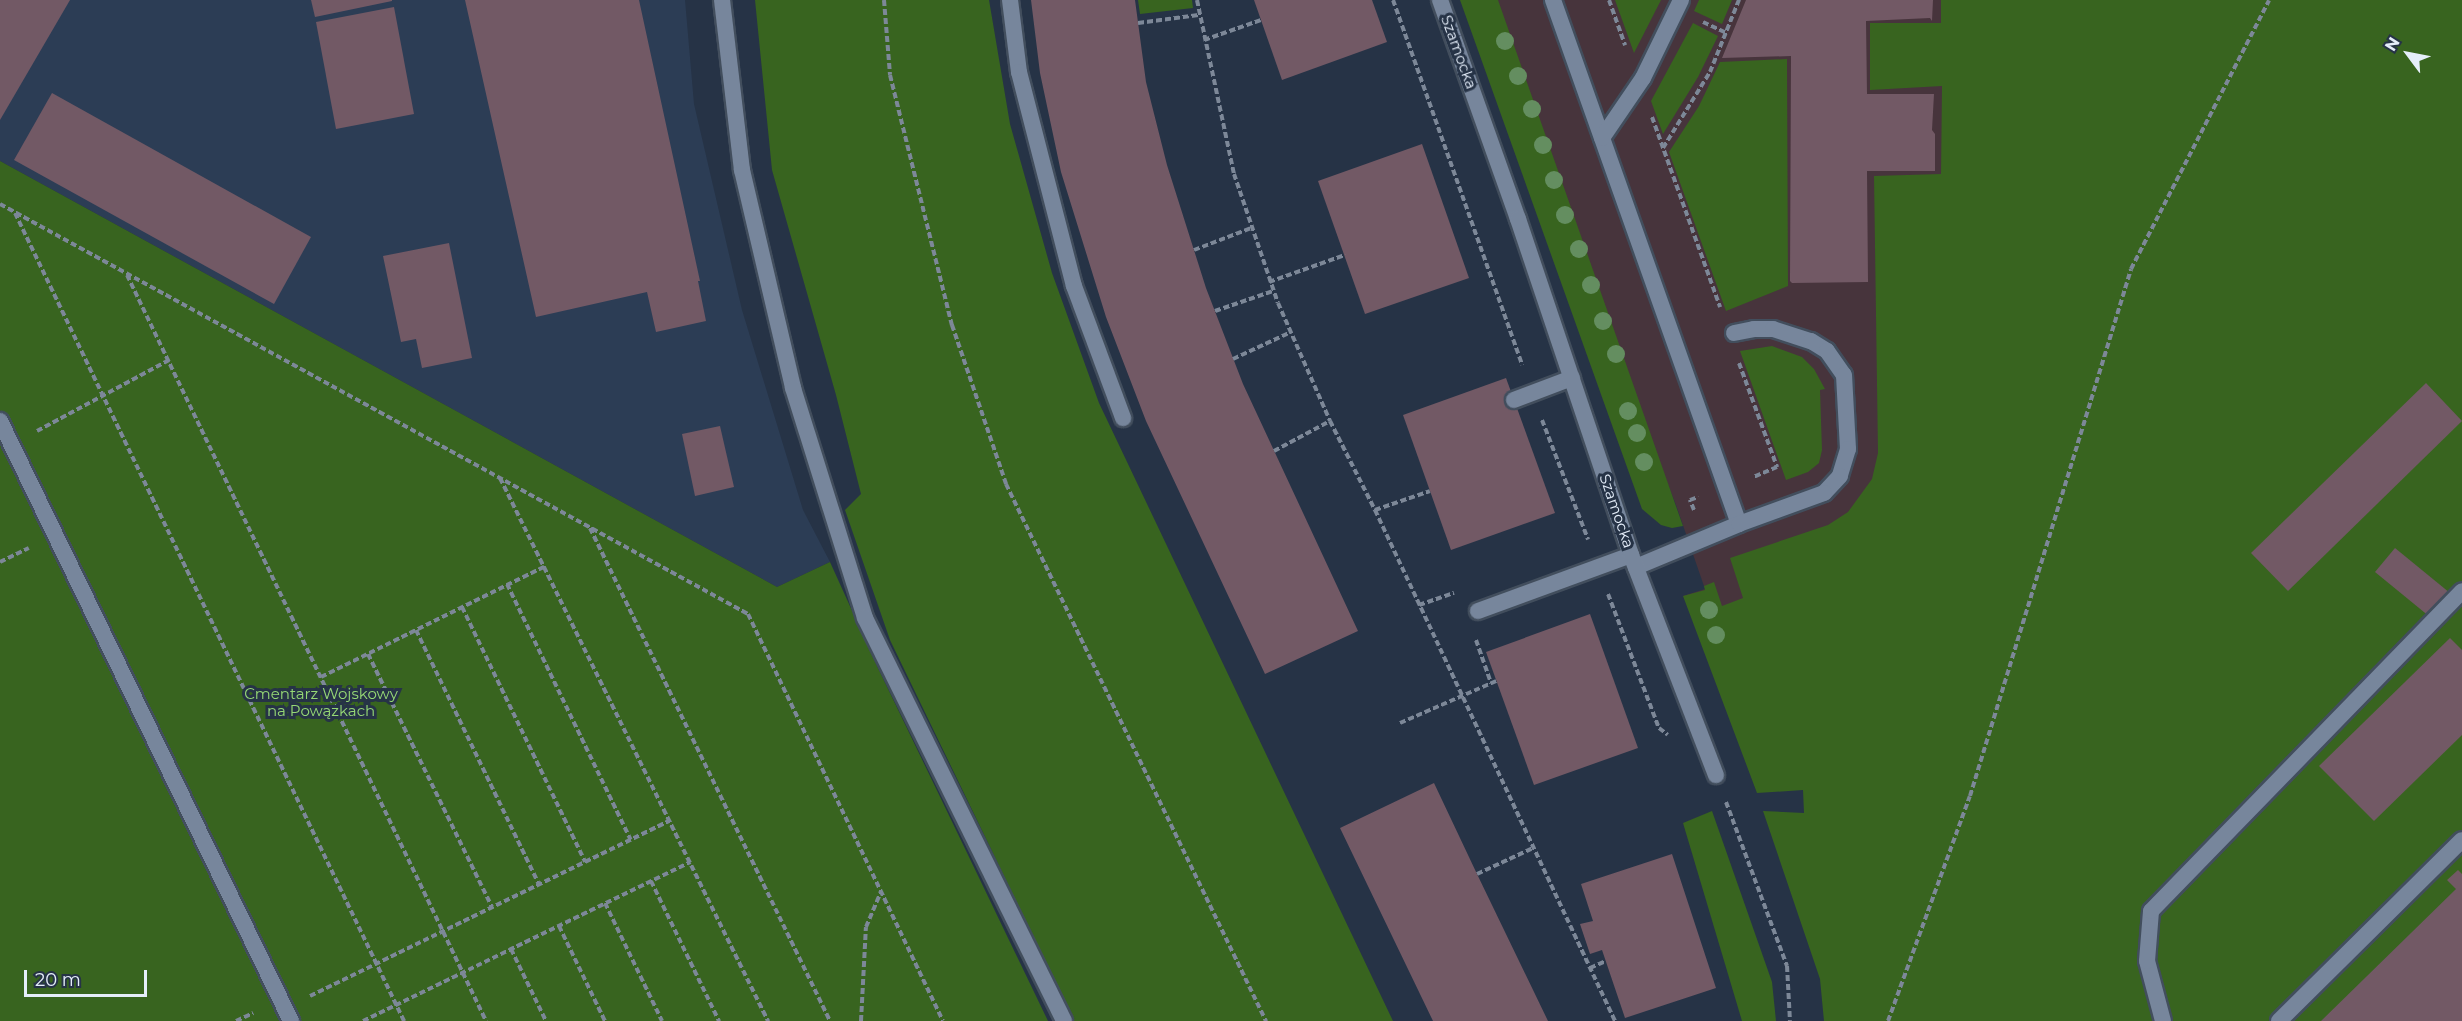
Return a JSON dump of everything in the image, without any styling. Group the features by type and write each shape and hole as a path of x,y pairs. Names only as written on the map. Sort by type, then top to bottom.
{"street":[{"path":"722,0 742,170 793,388 864,618 1064,1021"},
{"path":"1010,0 1019,72 1071,275 1123,418"},
{"name":"Szamocka","path":"1440,0 1634,561 1716,775"},
{"path":"1553,0 1738,524"},
{"path":"1602,138 1640,84 1681,0"},
{"path":"1478,611 1704,539 1738,524 1824,493 1840,476 1848,449 1844,375 1827,351 1811,341 1773,329 1754,328 1734,333"},
{"path":"1514,400 1572,378"},
{"path":"0,421 288,1014"},
{"path":"2163,1021 2147,962 2151,911 2462,591"},
{"path":"2279,1021 2462,840"}],"path":[{"path":"884,0 890,75 952,325 1006,483 1266,1021"},
{"path":"1197,0 1198,15 1234,174 1269,282 1330,421 1375,510 1615,1021"},
{"path":"1609,0 1722,313"},
{"path":"1663,148 1710,72 1739,0"},
{"path":"1888,1021 1970,796 2131,270 2269,0"},
{"path":"1138,23 1198,15"},
{"path":"1204,40 1261,20"},
{"path":"0,204 748,614 943,1021"},
{"path":"14,212 404,1021"},
{"path":"1194,250 1251,228"},
{"path":"1269,282 1345,255"},
{"path":"127,274 486,1021"},
{"path":"1215,311 1273,291"},
{"path":"1233,359 1291,332"},
{"path":"1704,539 1690,500 1777,467 1737,357"},
{"path":"12,446 169,360"},
{"path":"1274,451 1330,421"},
{"path":"500,478 768,1021"},
{"path":"1375,510 1430,491"},
{"path":"590,527 830,1021"},
{"path":"321,677 544,567"},
{"path":"507,584 631,840"},
{"path":"1419,605 1452,594"},
{"path":"462,607 585,862"},
{"path":"416,630 539,884"},
{"path":"368,654 492,907"},
{"path":"1400,723 1496,681"},
{"path":"1716,775 1787,966 1790,1021"},
{"path":"288,1014 376,963 669,821"},
{"path":"1478,874 1533,848"},
{"path":"363,1021 690,862"},
{"path":"651,881 719,1021"},
{"path":"861,1021 866,927 881,892"},
{"path":"605,903 662,1021"},
{"path":"559,926 605,1021"},
{"path":"512,949 546,1021"},
{"path":"1590,968 1606,961"}],"shaded area":[{"path":"0,0 685,0 694,104 742,310 803,510 830,562 777,587 0,161"},
{"path":"1478,0 2258,0 1944,789 1683,596 1705,589 1676,505"}],"green space":[{"path":"755,0 989,0 1010,124 1052,273 1099,403 1393,1021 1074,1021 890,640 845,510 861,494 836,395 772,170"},
{"path":"1138,0 1192,0 1193,8 1140,14"},
{"path":"1460,0 1498,0 1683,526 1672,528 1661,525 1642,509"},
{"path":"1615,0 1661,0 1634,53"},
{"path":"1699,0 1732,0 1722,24 1694,11"},
{"path":"1941,0 2462,0 2462,1021 1824,1021 1820,979 1763,811 1804,813 1803,790 1757,793 1683,596 1705,590 1704,586 1714,582 1722,606 1743,598 1730,558 1828,525 1848,512 1872,479 1878,453 1874,176 1941,174 1942,86 1870,90 1870,23 1941,23"},
{"path":"1693,23 1718,36 1698,77 1663,134 1651,101"},
{"path":"1787,59 1788,286 1726,311 1669,152 1699,106 1720,62"},
{"name":"Cmentarz Wojskowy na Powązkach","path":"0,161 777,587 830,562 878,668 1048,1021 0,1021"},
{"path":"1772,346 1802,357 1814,369 1825,389 1820,390 1822,450 1819,463 1808,472 1786,480 1740,351"},
{"path":"1712,811 1772,982 1776,1021 1742,1021 1683,823"}],"building":[{"path":"0,0 70,0 0,120"},
{"path":"311,0 392,0 392,1 315,17"},
{"path":"465,0 639,0 700,281 698,281 706,321 656,332 647,292 536,317"},
{"path":"1031,0 1135,0 1146,82 1167,165 1206,288 1243,384 1358,631 1265,674 1146,421 1106,317 1061,172 1040,73"},
{"path":"1254,0 1372,0 1387,42 1282,80"},
{"path":"1746,0 1933,0 1932,21 1930,18 1866,21 1867,94 1934,94 1932,130 1935,134 1935,171 1867,171 1868,282 1792,283 1790,281 1791,56 1722,58"},
{"path":"394,7 414,114 336,129 316,22"},
{"path":"52,93 311,237 274,304 14,160"},
{"path":"1422,144 1469,278 1365,314 1318,181"},
{"path":"449,243 472,358 422,368 416,339 401,342 383,256"},
{"path":"1506,378 1555,513 1451,550 1403,415"},
{"path":"2426,383 2462,421 2288,591 2251,553"},
{"path":"720,426 734,487 695,496 682,434"},
{"path":"2395,548 2450,593 2430,617 2375,572"},
{"path":"1590,614 1638,748 1534,785 1486,652"},
{"path":"2450,638 2462,650 2462,735 2374,821 2319,766"},
{"path":"1434,783 1548,1021 1433,1021 1340,828"},
{"path":"1672,854 1716,988 1625,1018 1602,950 1590,954 1580,924 1593,921 1581,884"},
{"path":"2458,870 2462,874 2462,1021 2321,1021 2456,889 2447,880"}]}
